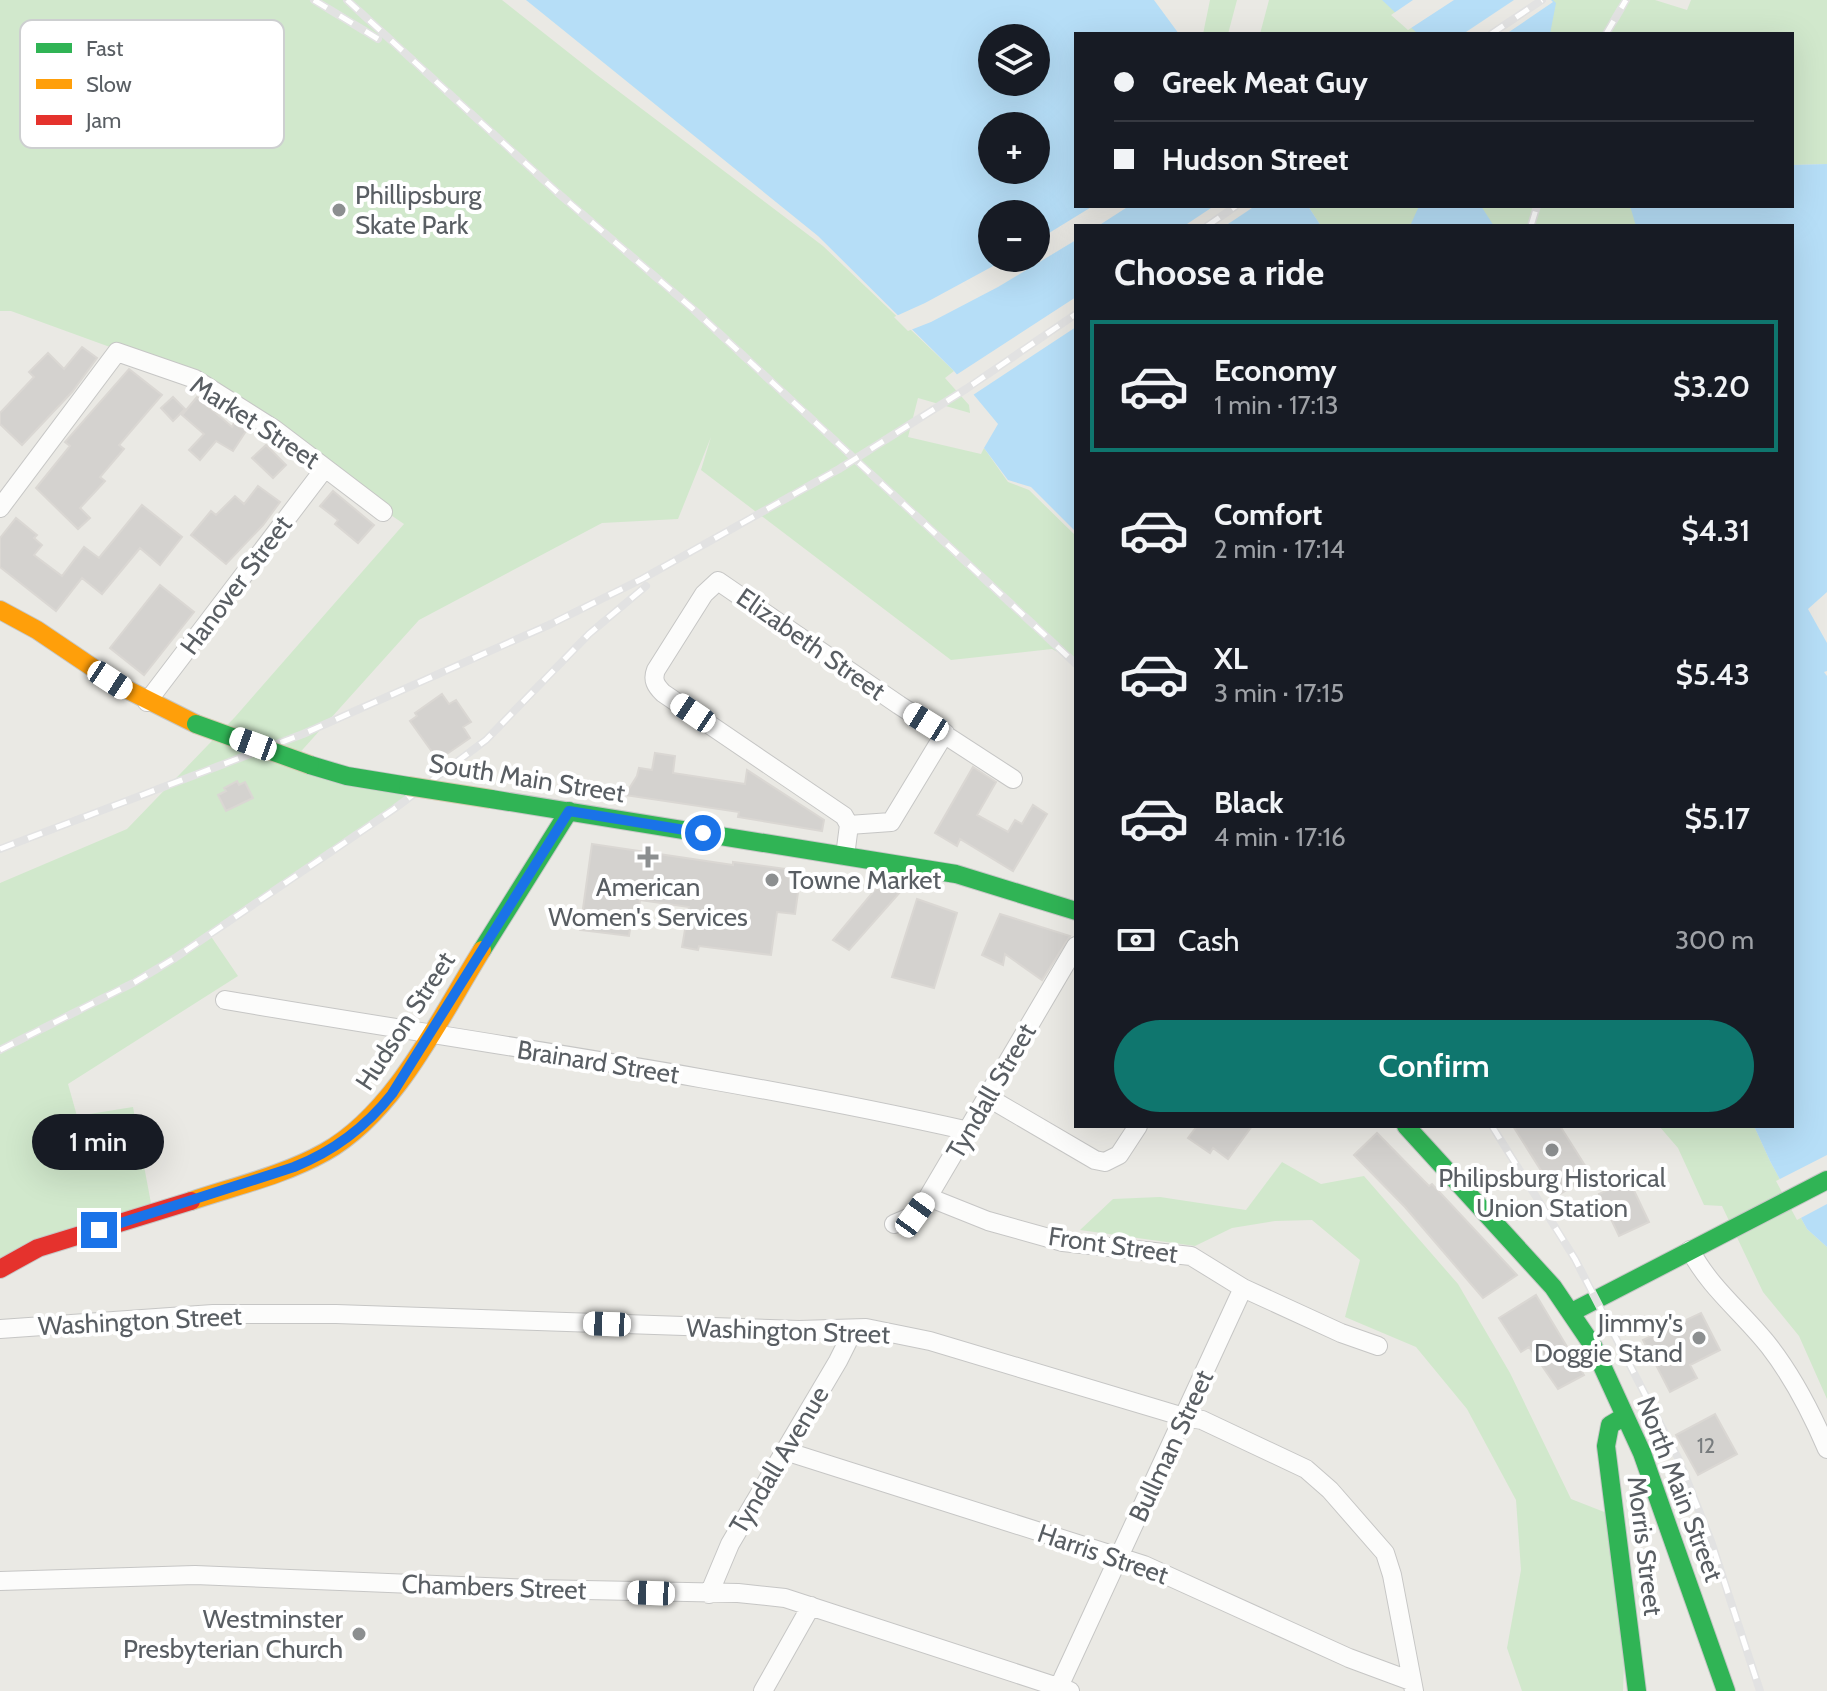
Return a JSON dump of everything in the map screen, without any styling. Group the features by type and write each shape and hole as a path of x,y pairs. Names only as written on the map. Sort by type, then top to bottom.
{"main road":[{"name":"South Main Street","path":"0,610 47,636 94,670 147,702 196,724 347,776 956,874 1074,910"},
{"name":"Hudson Street","path":"0,1269 38,1248 129,1222 316,1158 361,1129 392,1094 569,811"},
{"path":"1408,1128 1553,1287 1572,1312 1827,1180"},
{"name":"North Main Street","path":"1572,1312 1625,1416 1665,1516 1726,1691"},
{"name":"Morris Street","path":"1625,1416 1610,1425 1606,1446 1637,1691"}],"street":[{"name":"Market Street","path":"0,508 117,352 195,379 274,429 383,512"},
{"name":"Hanover Street","path":"147,702 325,468"},
{"name":"Elizabeth Street","path":"849,825 844,816 832,807 656,686 656,670 704,594 718,581 1013,779"},
{"path":"845,856 849,825 891,822 945,733"},
{"name":"Tyndall Street","path":"894,1224 915,1215 928,1197 1074,949"},
{"name":"Brainard Street","path":"225,1000 773,1092 969,1131"},
{"path":"989,1098 1095,1160 1110,1161 1119,1155 1137,1128"},
{"name":"Front Street","path":"928,1197 988,1221 1063,1242 1191,1256 1243,1288 1341,1333 1378,1346"},
{"path":"1690,1250 1703,1275 1770,1347 1791,1377 1827,1449"},
{"name":"Bullman Street","path":"1062,1690 1119,1557 1243,1288"},
{"name":"Washington Street","path":"0,1329 213,1314 336,1314 784,1330 883,1330 930,1341 1202,1420 1306,1469 1366,1529 1389,1562 1413,1686"},
{"name":"Tyndall Avenue","path":"709,1594 730,1544 854,1329"},
{"name":"Harris Street","path":"785,1451 1119,1557 1413,1686"},
{"name":"Chambers Street","path":"0,1581 195,1575 738,1593 785,1598 1062,1690"},
{"path":"763,1691 811,1606"}],"green space":[{"path":"0,0 502,0 823,246 954,371 945,378 969,405 970,413 918,398 908,437 981,454 984,448 1008,482 1029,490 1074,534 1074,661 1052,649 951,660 701,470 711,437 678,519 602,523 419,620 295,758 414,792 210,935 238,976 68,1084 77,1116 133,1107 153,1214 28,1252 0,1279 0,883 127,829 235,717 404,524 184,374 11,311 0,311"},
{"path":"1210,0 1237,0 1229,32 1203,32"},
{"path":"1269,0 1655,0 1687,10 1691,0 1827,0 1827,164 1794,165 1794,32 1261,32"},
{"path":"1309,208 1670,208 1661,224 1320,224"},
{"path":"1661,1128 1755,1128 1807,1229 1827,1247 1827,1399 1799,1336 1763,1292 1722,1206 1704,1205 1678,1148"},
{"path":"1282,1162 1321,1184 1364,1176 1458,1284 1510,1373 1571,1499 1612,1515 1625,1635 1623,1691 1522,1691 1507,1648 1521,1570 1516,1500 1467,1409 1416,1347 1345,1317 1360,1260 1312,1220 1275,1221 1232,1228 1195,1246 1080,1230 1113,1199 1160,1197 1246,1210"}],"water":[{"path":"526,0 1154,0 1178,32 1074,32 1074,208 1309,208 1320,224 1074,224 1074,530 1031,487 1008,480 984,448 998,424 954,371 818,236"},
{"path":"1382,0 1553,0 1556,3 1550,32 1416,32"},
{"path":"1827,164 1827,592 1808,609 1827,643 1827,671 1824,672 1827,676 1827,1247 1807,1229 1755,1128 1794,1128 1794,224 1635,224 1631,208 1794,208 1794,165"},
{"path":"1418,208 1482,208 1493,224 1411,224"}],"pier":[{"path":"1413,0 1454,0 1408,30 1391,15"},
{"path":"1514,0 1553,2 1509,32 1466,32"},
{"path":"1090,208 1126,208 1101,224 1074,224 1074,241 1050,256 1050,232"},
{"path":"1211,208 1252,208 1228,224 1187,224"},
{"path":"982,272 1023,272 931,322 908,331 894,317"},
{"path":"1074,298 1074,328 970,397 953,377"},
{"path":"1827,1155 1827,1204 1797,1220 1776,1181"}],"building":[{"path":"82,347 97,358 72,392 22,445 0,424 0,413 34,377 29,372 48,353 64,369"},
{"path":"129,369 162,395 119,445 124,449 100,477 105,481 80,508 90,518 78,529 36,488 70,446 65,442"},
{"path":"173,397 185,409 173,421 161,408"},
{"path":"197,397 232,427 234,423 246,431 233,451 216,441 200,460 189,450 204,434 182,415"},
{"path":"266,445 286,465 273,478 252,458"},
{"path":"258,486 280,502 226,564 191,535 211,511 216,515 235,496 244,504"},
{"path":"333,491 374,525 358,543 335,524 338,520 320,506"},
{"path":"142,505 182,537 160,565 140,548 102,594 82,578 56,611 0,567 0,538 16,518 37,535 34,538 42,545 34,555 62,576 84,547 99,558"},
{"path":"160,585 194,612 144,675 110,648"},
{"path":"442,694 449,704 456,700 471,722 463,727 470,738 444,756 441,752 435,756 410,721 417,716 415,713"},
{"path":"655,753 675,756 673,773 745,784 747,770 824,820 822,831 738,817 739,812 625,795 639,768 652,770"},
{"path":"973,767 996,782 977,815 1008,832 1015,820 1022,824 1033,805 1047,814 1013,871 960,839 957,846 935,833"},
{"path":"237,781 239,785 245,782 253,798 226,811 218,795"},
{"path":"592,844 733,865 733,862 801,871 795,914 777,912 771,955 699,946 698,950 682,947 689,907 640,900 637,923 631,923 629,936 580,930"},
{"path":"878,886 902,890 849,950 833,940"},
{"path":"917,899 957,913 934,988 892,977"},
{"path":"1000,914 1070,936 1042,980 1005,954 1003,965 982,955"},
{"path":"1196,1128 1251,1128 1228,1159 1213,1148 1210,1153 1188,1138"},
{"name":"Philipsburg Historical Union Station","path":"1514,1128 1561,1128 1591,1175 1557,1196"},
{"path":"1377,1133 1429,1186 1432,1184 1517,1275 1483,1298 1405,1207 1354,1155"},
{"path":"1629,1180 1649,1222 1619,1236 1599,1194"},
{"path":"1536,1295 1584,1375 1558,1389 1529,1347 1521,1352 1499,1318"},
{"path":"1701,1313 1720,1350 1690,1365 1697,1378 1670,1392 1643,1340"},
{"path":"1715,1414 1737,1454 1698,1475 1676,1435"}],"railway":[{"path":"314,0 378,39"},
{"path":"347,0 559,194 693,309 1074,662"},
{"path":"1494,32 1542,0"},
{"path":"1607,32 1626,0"},
{"path":"1210,224 1233,208"},
{"path":"1532,224 1536,208"},
{"path":"0,849 303,734 551,624 642,579 839,469 966,389 1074,315"},
{"path":"0,1050 135,982 175,958 394,809 486,740 589,634 646,586"},
{"path":"1493,1128 1575,1259 1679,1460 1711,1541 1760,1691"}],"traffic: fast":[{"path":"196,724 310,765"},
{"path":"310,765 347,776 408,786"},
{"path":"408,786 491,799"},
{"path":"491,799 956,874 1074,910"},
{"path":"482,950 569,811"},
{"path":"1408,1128 1553,1287 1593,1346 1642,1453 1726,1691"},
{"path":"1572,1312 1827,1180"},
{"path":"1625,1416 1610,1425 1606,1446 1637,1691"}],"traffic: slow":[{"path":"0,610 37,630 120,686 196,724"},
{"path":"191,1201 293,1167 325,1152 350,1135 395,1089 482,950"}],"traffic: jam":[{"path":"0,1269 38,1248 191,1201"}],"place":[{"name":"Phillipsburg Skate Park","path":"339,210"},
{"name":"American Women's Services","path":"648,857"},
{"name":"Towne Market","path":"772,880"},
{"name":"Philipsburg Historical Union Station","path":"1552,1150"},
{"name":"Jimmy's Doggie Stand","path":"1699,1338"},
{"name":"Westminster Presbyterian Church","path":"359,1634"}],"route":[{"path":"99,1230 294,1167 316,1158 361,1129 392,1094 569,811 703,833"}]}
